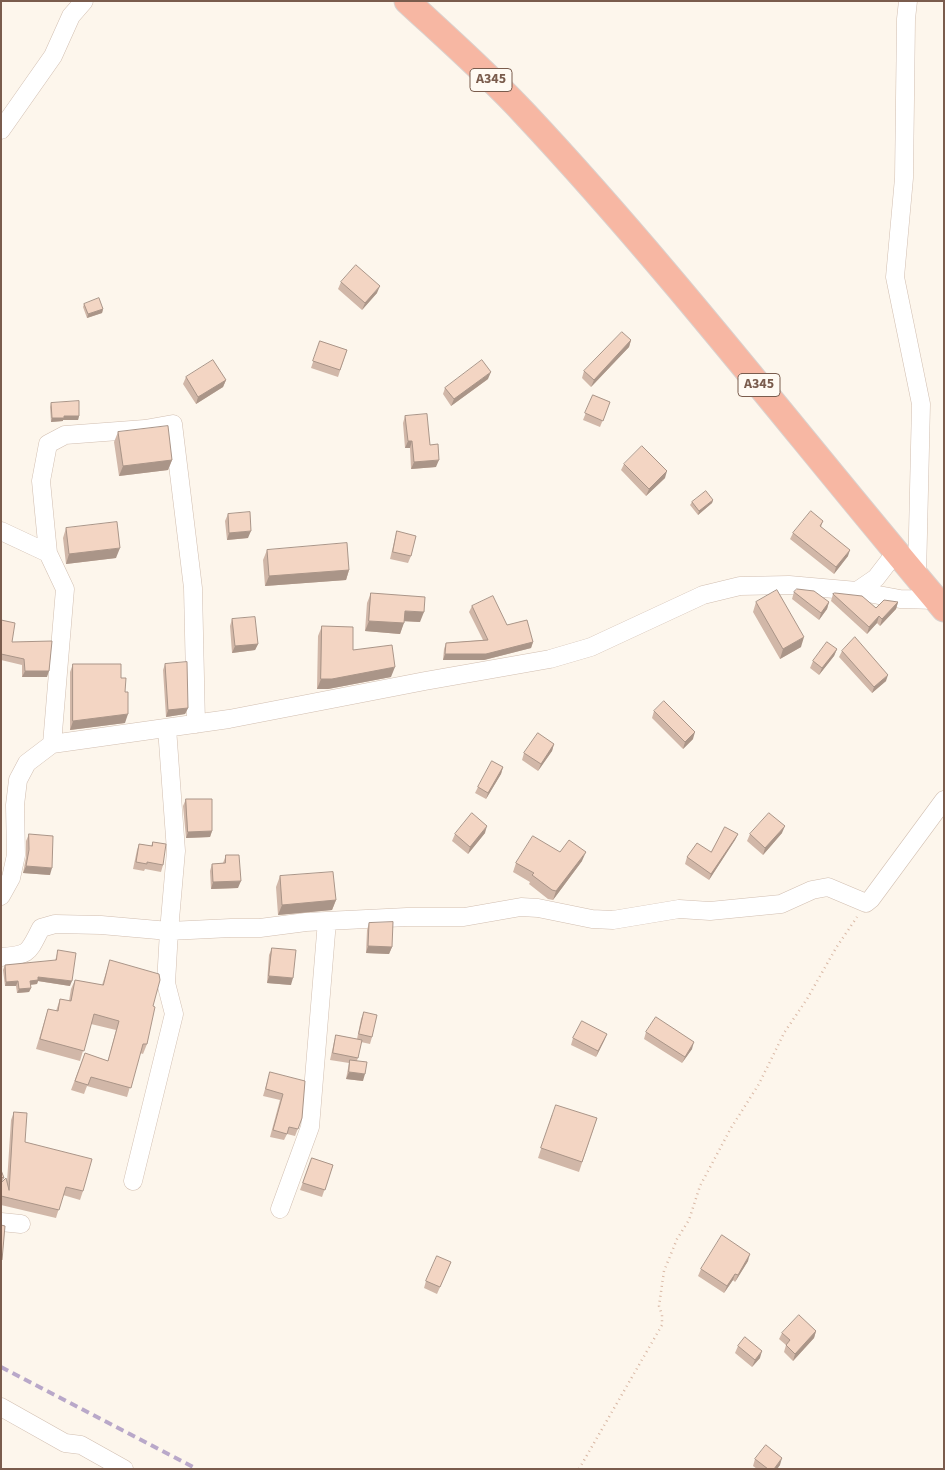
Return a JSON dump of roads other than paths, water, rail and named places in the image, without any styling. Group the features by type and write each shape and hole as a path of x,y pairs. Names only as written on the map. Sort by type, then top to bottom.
{"highway":[{"name":"A345","path":"407,1 524,113 658,262 940,605"}],"street":[{"path":"1,130 53,56 71,16 84,1"},
{"path":"908,1 906,19 904,178 895,277 921,404 916,576"},
{"path":"52,744 65,589 48,553 41,481 48,444 65,435 145,429 173,424 192,588 196,724"},
{"path":"1,531 48,553"},
{"path":"857,591 876,578 896,552"},
{"path":"1,896 11,878 16,855 15,806 18,780 27,762 52,744 230,719 550,659 591,647 703,595 740,586 789,585 857,591 940,605"},
{"path":"133,1181 174,1014 166,983 176,851 167,728"},
{"path":"1,958 21,956 28,951 41,928 54,924 169,930 260,928 327,920 464,917 521,907 538,908 592,919 613,920 679,909 710,911 782,904 812,890 828,887 866,903 944,800"},
{"path":"280,1209 310,1127 327,920"},
{"path":"1,1222 21,1224"},
{"path":"1,1407 65,1443 80,1445 124,1469"}],"railway":[{"path":"1,1367 197,1469"}]}
